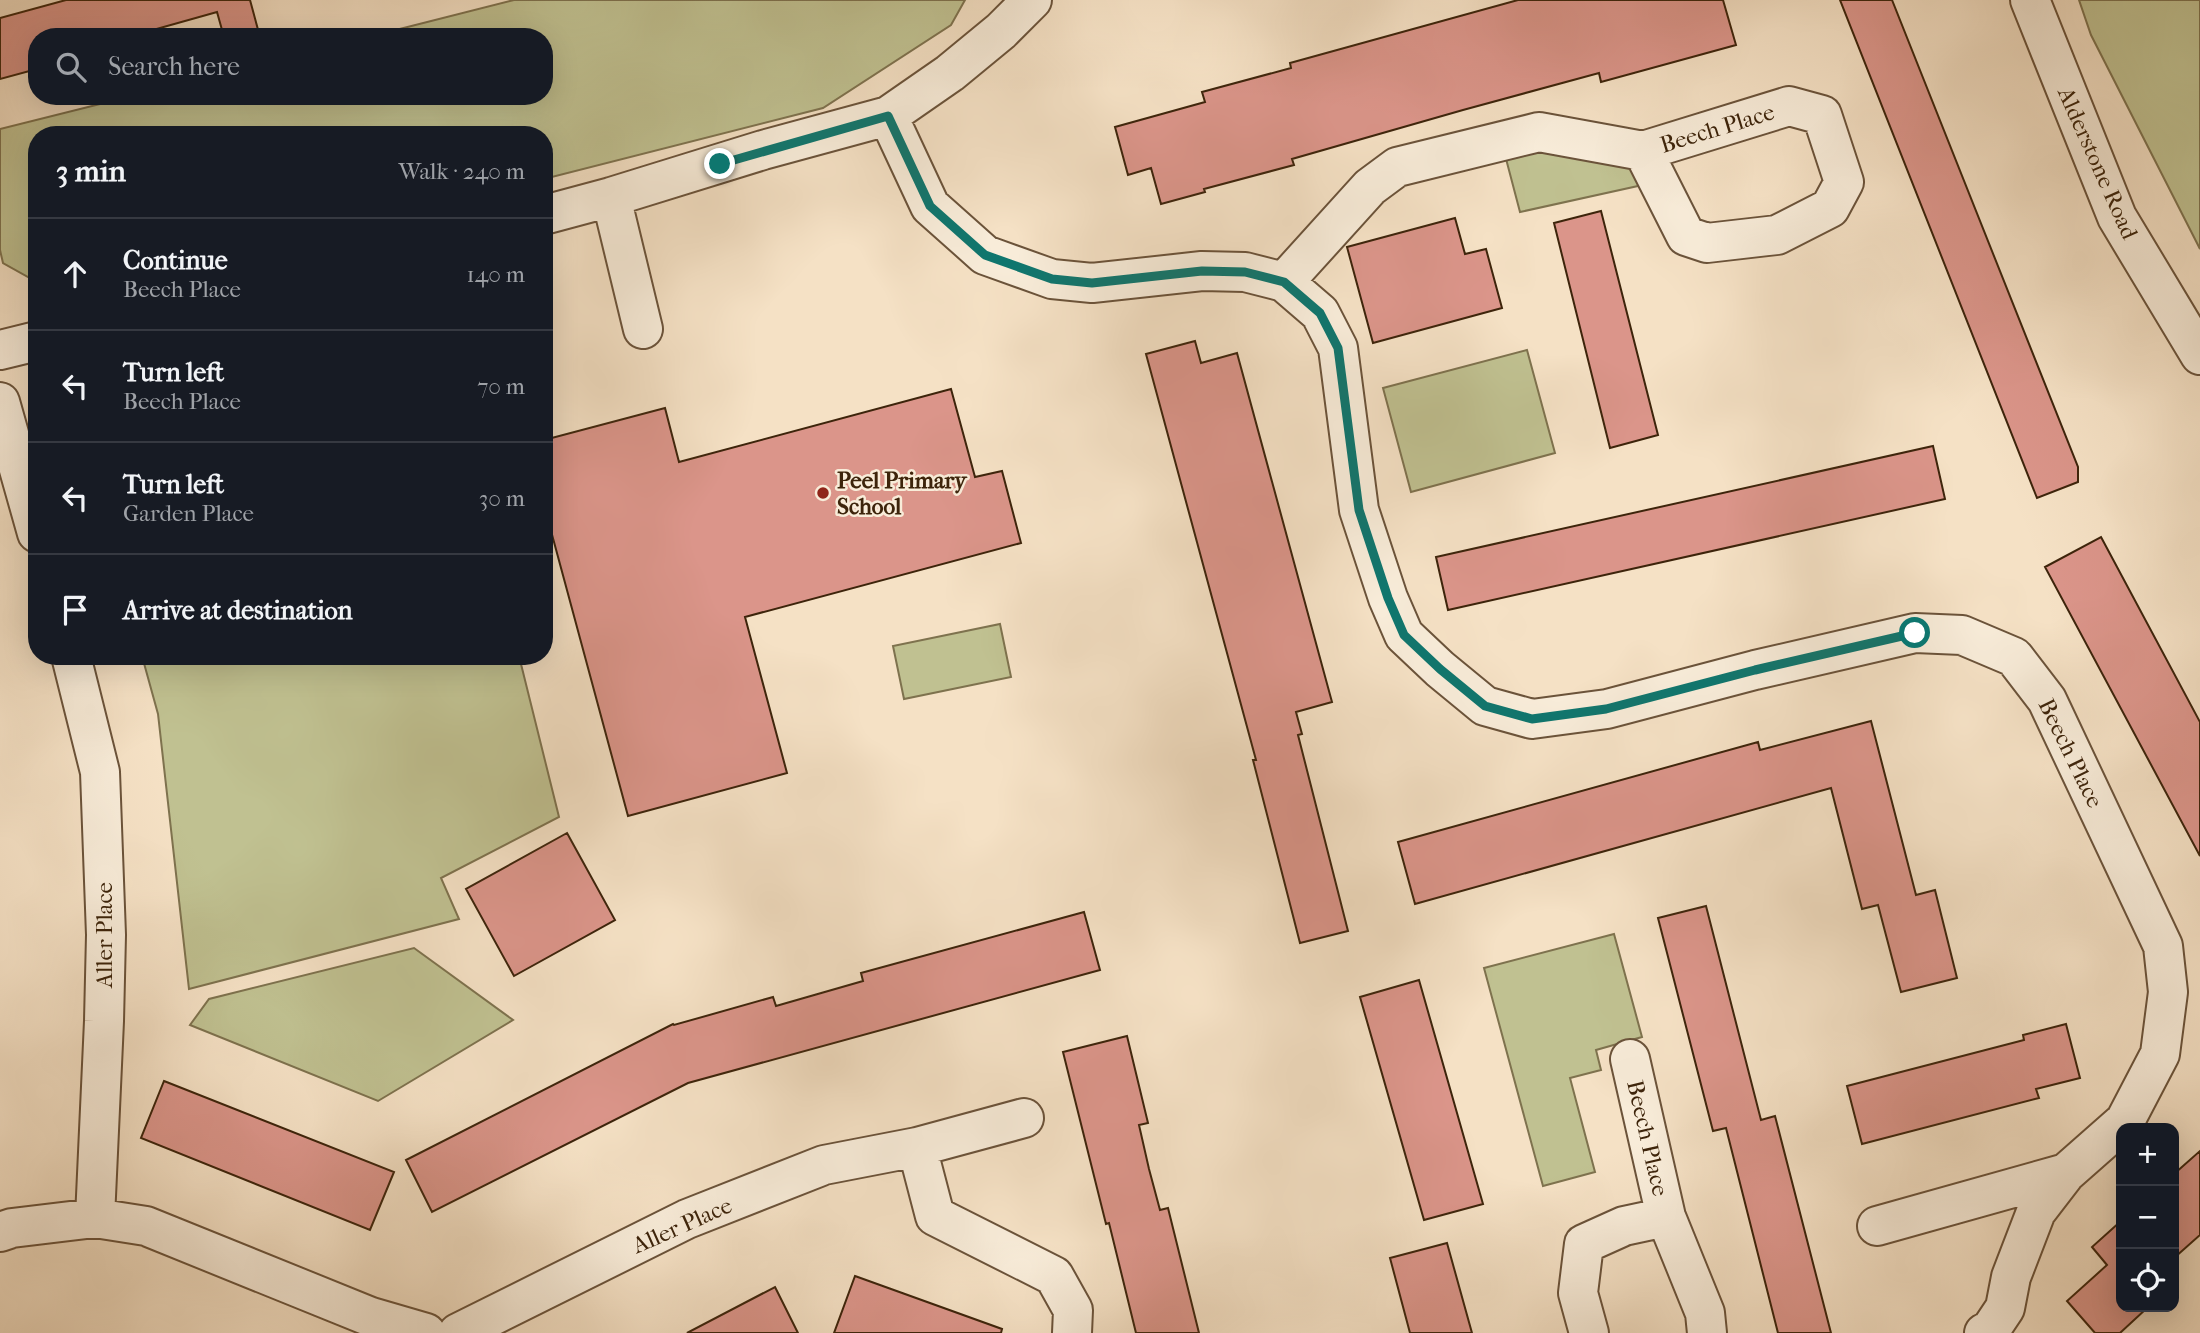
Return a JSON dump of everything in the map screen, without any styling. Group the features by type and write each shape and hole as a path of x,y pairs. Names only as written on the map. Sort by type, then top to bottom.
{"street":[{"path":"553,213 888,116 950,73 1001,31 1032,0"},
{"name":"Alderstone Road","path":"2030,0 2117,218 2200,355"},
{"name":"Beech Place","path":"1284,282 1370,187 1397,167 1539,132 1643,151 1790,106 1822,115 1843,182 1830,208 1777,234 1707,243 1686,236 1643,151"},
{"name":"Beech Place","path":"888,116 930,206 985,255 1052,279 1092,283 1202,271 1245,272 1284,282 1320,313 1338,348 1359,510 1388,598 1404,635 1485,706 1532,719 1606,709 1755,670 1915,633 1962,635 2014,657 2047,699 2163,946 2168,992 2160,1054 2125,1121 2066,1173 2036,1212 2011,1277 2005,1308 1989,1332 1984,1333"},
{"path":"611,197 643,329"},
{"path":"0,350 28,343"},
{"path":"0,402 28,501"},
{"name":"Aller Place","path":"73,665 100,772 106,935 95,1218"},
{"name":"Beech Place","path":"1630,1059 1666,1217 1705,1313 1707,1333"},
{"name":"Aller Place","path":"458,1333 687,1219 824,1166 917,1147 1024,1118"},
{"path":"917,1147 935,1216 1054,1276 1073,1310 1072,1333"},
{"name":"Beech Place","path":"1877,1226 2066,1173"},
{"name":"Beech Place","path":"1589,1333 1578,1293 1584,1244 1625,1226 1666,1217"},
{"path":"0,1232 12,1228 95,1218 146,1226 371,1317 426,1333"}],"green space":[{"path":"514,0 965,0 951,25 823,108 553,177 553,126 28,126 28,277 3,263 0,250 0,129 96,105 553,105 553,28 404,28"},
{"path":"2079,0 2200,0 2200,249 2091,35"},
{"path":"1556,142 1620,163 1641,176 1647,184 1520,212 1505,155"},
{"path":"1527,350 1555,453 1411,492 1383,388"},
{"path":"1000,624 1011,677 904,699 893,646"},
{"path":"144,665 521,665 559,817 441,878 459,919 189,989 158,714"},
{"path":"1614,934 1642,1037 1596,1050 1601,1070 1570,1078 1595,1172 1543,1186 1484,968"},
{"path":"414,948 513,1020 378,1101 190,1025 209,999"}],"building":[{"path":"66,0 250,0 258,28 221,28 217,12 160,28 28,28 28,71 0,79 0,18"},
{"path":"1518,0 1723,0 1736,45 1601,82 1599,73 1463,110 1292,159 1294,165 1204,189 1205,192 1161,204 1151,168 1128,175 1115,127 1205,102 1202,92 1291,68 1290,63"},
{"path":"1840,0 1892,0 2078,467 2078,482 2037,498"},
{"path":"1601,211 1658,435 1610,448 1554,223"},
{"path":"1455,218 1465,254 1486,249 1502,308 1373,343 1347,247"},
{"path":"1195,341 1201,363 1237,353 1332,702 1296,712 1302,734 1298,735 1348,931 1300,943 1253,760 1256,760 1146,354"},
{"path":"951,389 975,477 1002,471 1021,543 745,617 787,773 628,816 553,538 553,438 665,408 679,462"},
{"path":"1933,446 1945,499 1448,610 1436,557"},
{"path":"2101,537 2200,722 2200,856 2045,567"},
{"path":"1871,721 1916,895 1935,890 1957,978 1901,992 1878,905 1862,909 1831,788 1415,904 1398,842 1758,742 1760,750"},
{"path":"567,833 615,920 514,976 466,889"},
{"path":"1706,906 1761,1120 1775,1116 1831,1333 1778,1333 1726,1128 1713,1131 1658,918"},
{"path":"1084,912 1100,970 688,1083 432,1212 406,1160 673,1024 773,997 776,1006 863,981 861,973"},
{"path":"1419,980 1483,1204 1424,1220 1360,997"},
{"path":"2066,1024 2080,1078 2036,1089 2039,1098 1862,1144 1847,1086 2024,1040 2023,1035"},
{"path":"1127,1036 1148,1123 1139,1125 1149,1169 1160,1210 1168,1208 1199,1333 1136,1333 1063,1052"},
{"path":"164,1081 394,1172 370,1230 141,1138"},
{"path":"2200,1151 2200,1235 2179,1254 2179,1186 2179,1170"},
{"path":"2116,1225 2116,1312 2143,1312 2120,1333 2095,1333 2067,1301 2107,1265 2092,1247"},
{"path":"1447,1243 1472,1333 1410,1333 1390,1258"},
{"path":"855,1276 1002,1329 1001,1333 834,1333"},
{"path":"775,1287 798,1333 687,1333"}],"place":[{"name":"Peel Primary School","path":"823,493"}],"route":[{"path":"720,164 888,116 930,206 985,255 1052,279 1092,283 1202,271 1245,272 1284,282 1320,313 1338,348 1359,510 1388,598 1404,635 1485,706 1532,719 1606,709 1755,670 1915,633"}]}
